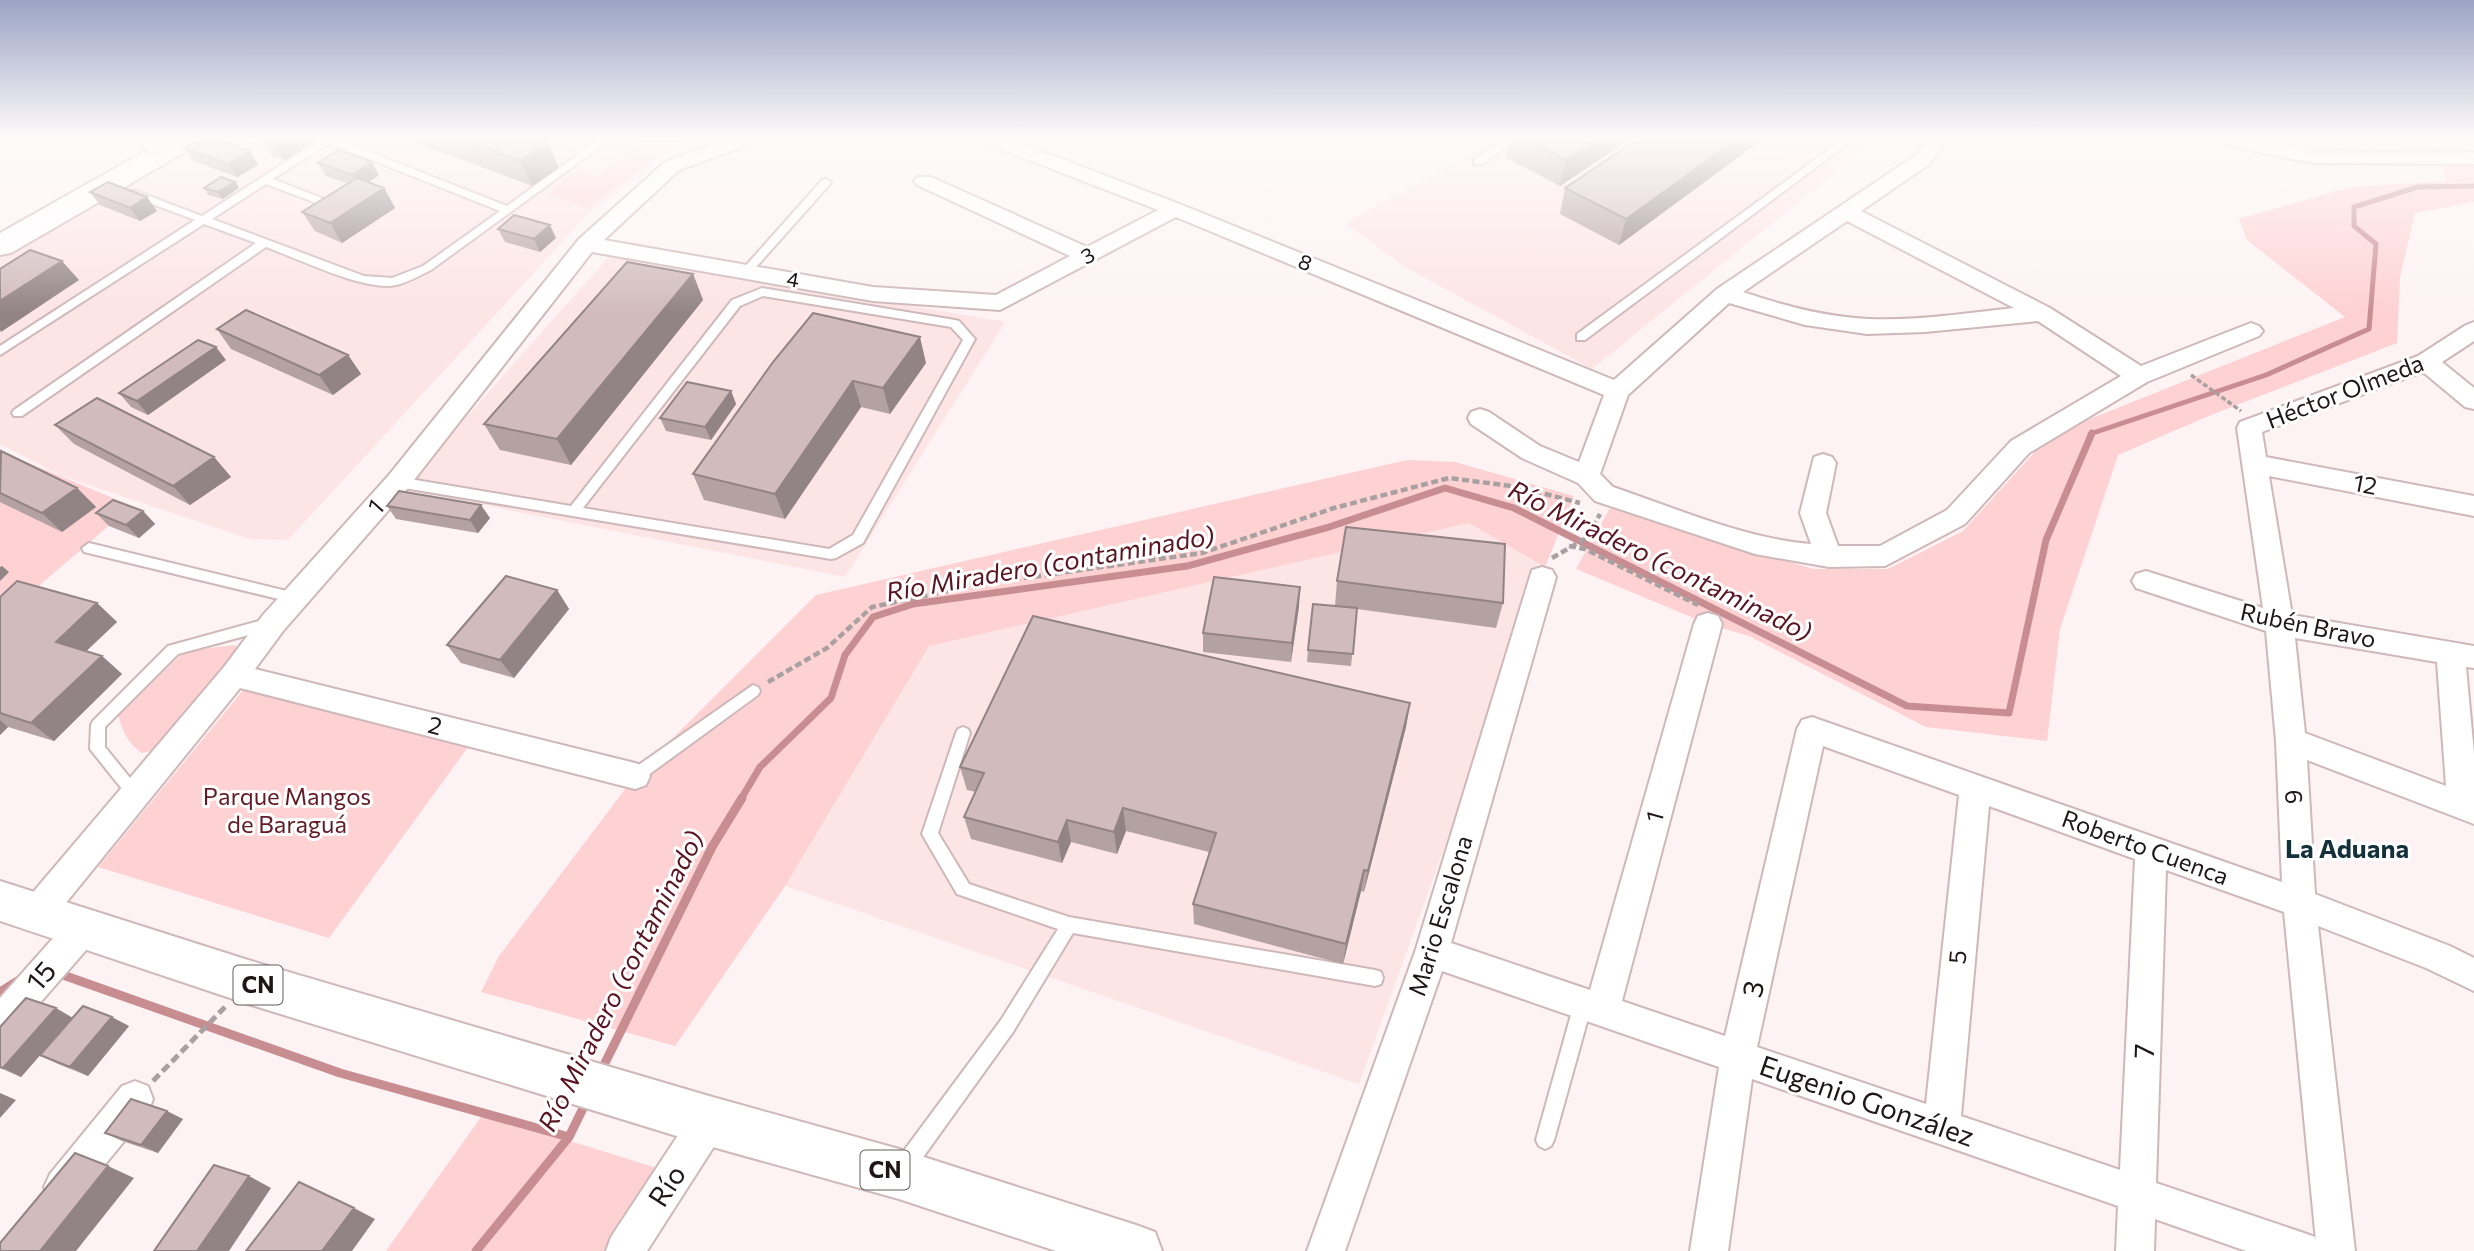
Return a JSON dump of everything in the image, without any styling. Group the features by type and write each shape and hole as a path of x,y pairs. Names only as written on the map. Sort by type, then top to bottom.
{"main road":[{"path":"0,223 49,197"},
{"path":"0,246 85,197"},
{"name":"CN","path":"18,908 248,982 632,1098 899,1174 1136,1251"}],"street":[{"name":"1","path":"18,908 135,794 234,675 273,623 398,482 587,244 638,197"},
{"path":"960,197 1087,256"},
{"name":"8","path":"1145,197 1617,391"},
{"path":"1587,475 1617,391 1726,294 1865,197"},
{"name":"3","path":"1000,303 1175,209"},
{"path":"1844,211 2042,313 2139,376"},
{"name":"4","path":"587,244 873,294 1000,303"},
{"path":"1726,294 1769,309 1812,318 1885,327 2042,313"},
{"name":"Héctor Olmeda","path":"2249,428 2426,362 2474,330"},
{"path":"1480,418 1531,452 1587,475 1604,494 1755,544 1829,557 1885,555 1926,536 1956,517 2020,447 2139,376 2252,331"},
{"path":"2426,362 2474,401"},
{"name":"9","path":"2249,428 2279,624 2291,741 2300,904 2336,1251"},
{"path":"1822,463 1814,513 1829,557"},
{"name":"12","path":"2255,464 2474,506"},
{"name":"Mario Escalona","path":"1326,1251 1432,952 1542,577"},
{"name":"Rubén Bravo","path":"2146,581 2279,624 2462,655"},
{"name":"1","path":"1592,1007 1708,624"},
{"path":"2291,741 2468,808 2462,655"},
{"name":"2","path":"234,675 635,776"},
{"name":"3","path":"1709,1251 1738,1056 1812,729"},
{"name":"Roberto Cuenca","path":"1812,729 2300,904 2438,957 2474,975"},
{"name":"5","path":"1942,1126 1975,788"},
{"name":"7","path":"2135,1251 2151,850"},
{"name":"15","path":"0,1023 82,929"},
{"name":"Eugenio González","path":"1432,952 2301,1251"},
{"path":"44,1210 135,1099"},
{"name":"Río","path":"625,1251 709,1121"}],"lane":[{"path":"145,197 362,279 394,282 426,268 524,197"},
{"path":"0,351 239,197"},
{"path":"311,197 333,206"},
{"path":"478,197 508,209"},
{"path":"746,272 813,197"},
{"path":"1581,337 1770,197"},
{"path":"18,413 264,243"},
{"path":"398,482 573,512 831,554 858,538 969,339 955,324 798,297 762,292 736,303 573,512"},
{"path":"89,548 295,598"},
{"path":"135,794 98,749 98,725 173,650 273,623"},
{"path":"635,776 753,691"},
{"path":"963,733 930,834 963,889 1069,925 1375,978"},
{"path":"899,1174 1007,1026 1069,925"},
{"name":"1","path":"1545,1140 1592,1007"}],"path":[{"path":"2202,383 2227,400"},
{"path":"753,691 827,648 872,607 982,584 1202,553 1334,508 1449,478 1519,487 1590,506"},
{"path":"1588,537 1569,546 1585,549 1711,611 1708,624"},
{"path":"135,1099 216,1016"}],"shaded area":[{"path":"100,197 611,197 586,216 288,540 250,539 62,476 0,444 0,257"},
{"path":"1392,197 1804,197 1592,369 1407,268 1345,223"},
{"path":"611,254 1005,322 845,577 403,489"},
{"path":"1469,523 1545,567 1359,1084 785,886 929,646"}],"green space":[{"path":"557,197 602,197 587,208"},
{"path":"2314,197 2474,197 2474,202 2415,213 2400,277 2397,343 2211,415 2118,455 2060,629 2047,741 1926,727 1749,636 1708,624 1576,569 1610,508 1813,569 1888,569 1963,531 2050,435 2345,317 2247,240 2239,219"},
{"path":"0,451 132,506 0,619"},
{"path":"1407,460 1455,462 1574,496 1545,567 1469,523 929,646 785,886 675,1046 481,992 499,956 635,776 816,595"},
{"path":"234,645 239,649 158,749 142,753 129,741 118,714 181,655 195,650"},
{"name":"Parque Mangos de Baraguá","path":"244,689 471,743 329,938 98,867"},
{"path":"483,1114 660,1169 604,1251 386,1251"}],"building":[{"path":"103,197 146,197 130,208"},
{"path":"326,197 370,197 330,223 302,212"},
{"path":"1583,197 1656,197 1626,219"},
{"path":"514,215 550,225 534,239 498,229"},
{"path":"30,250 62,261 0,301 0,269"},
{"path":"627,262 693,274 557,439 484,424"},
{"path":"246,310 348,355 319,375 217,329"},
{"path":"813,313 920,337 883,388 853,381 775,494 693,474 773,362"},
{"path":"198,340 216,347 137,401 119,393"},
{"path":"687,382 731,391 705,427 660,418"},
{"path":"97,398 214,457 173,486 55,425"},
{"path":"1,451 77,488 42,513 0,493"},
{"path":"399,491 481,505 470,520 387,506"},
{"path":"113,500 143,511 126,525 96,513"},
{"path":"1346,527 1505,544 1503,603 1337,581"},
{"path":"506,576 557,590 500,660 447,645"},
{"path":"1214,577 1300,587 1292,643 1203,633"},
{"path":"17,581 97,603 56,642 102,656 31,723 0,713 0,597"},
{"path":"1313,604 1357,608 1353,654 1308,650"},
{"path":"1033,616 1410,703 1368,871 1364,870 1346,944 1193,904 1216,833 1123,808 1114,832 1067,820 1058,842 964,817 984,773 960,767"},
{"path":"26,998 56,1008 3,1068 0,1067 0,1027"},
{"path":"83,1006 112,1017 70,1067 40,1055"},
{"path":"131,1099 167,1111 141,1145 105,1133"},
{"path":"75,1153 108,1166 40,1251 0,1251 0,1243"},
{"path":"214,1165 249,1176 197,1251 154,1251"},
{"path":"299,1182 354,1208 322,1251 246,1251"}],"waterway":[{"name":"Río Miradero (contaminado)","path":"2092,433 2266,375 2369,329 2376,244 2354,226 2354,207 2385,197"},
{"name":"Río Miradero (contaminado)","path":"741,799 760,767 831,698 845,655 873,617 913,604 1187,566 1329,527 1445,488 1514,508 1907,706 2009,713 2046,540 2092,433"},
{"name":"Río Miradero (contaminado)","path":"600,1073 712,847 742,798"},
{"path":"63,975 340,1073 569,1137"},
{"path":"0,992 19,980"},
{"name":"Río Miradero (contaminado)","path":"569,1137 587,1100"},
{"name":"Río Miradero (contaminado)","path":"476,1251 569,1137"}],"district":[{"name":"La Aduana","path":"2347,849"}]}
